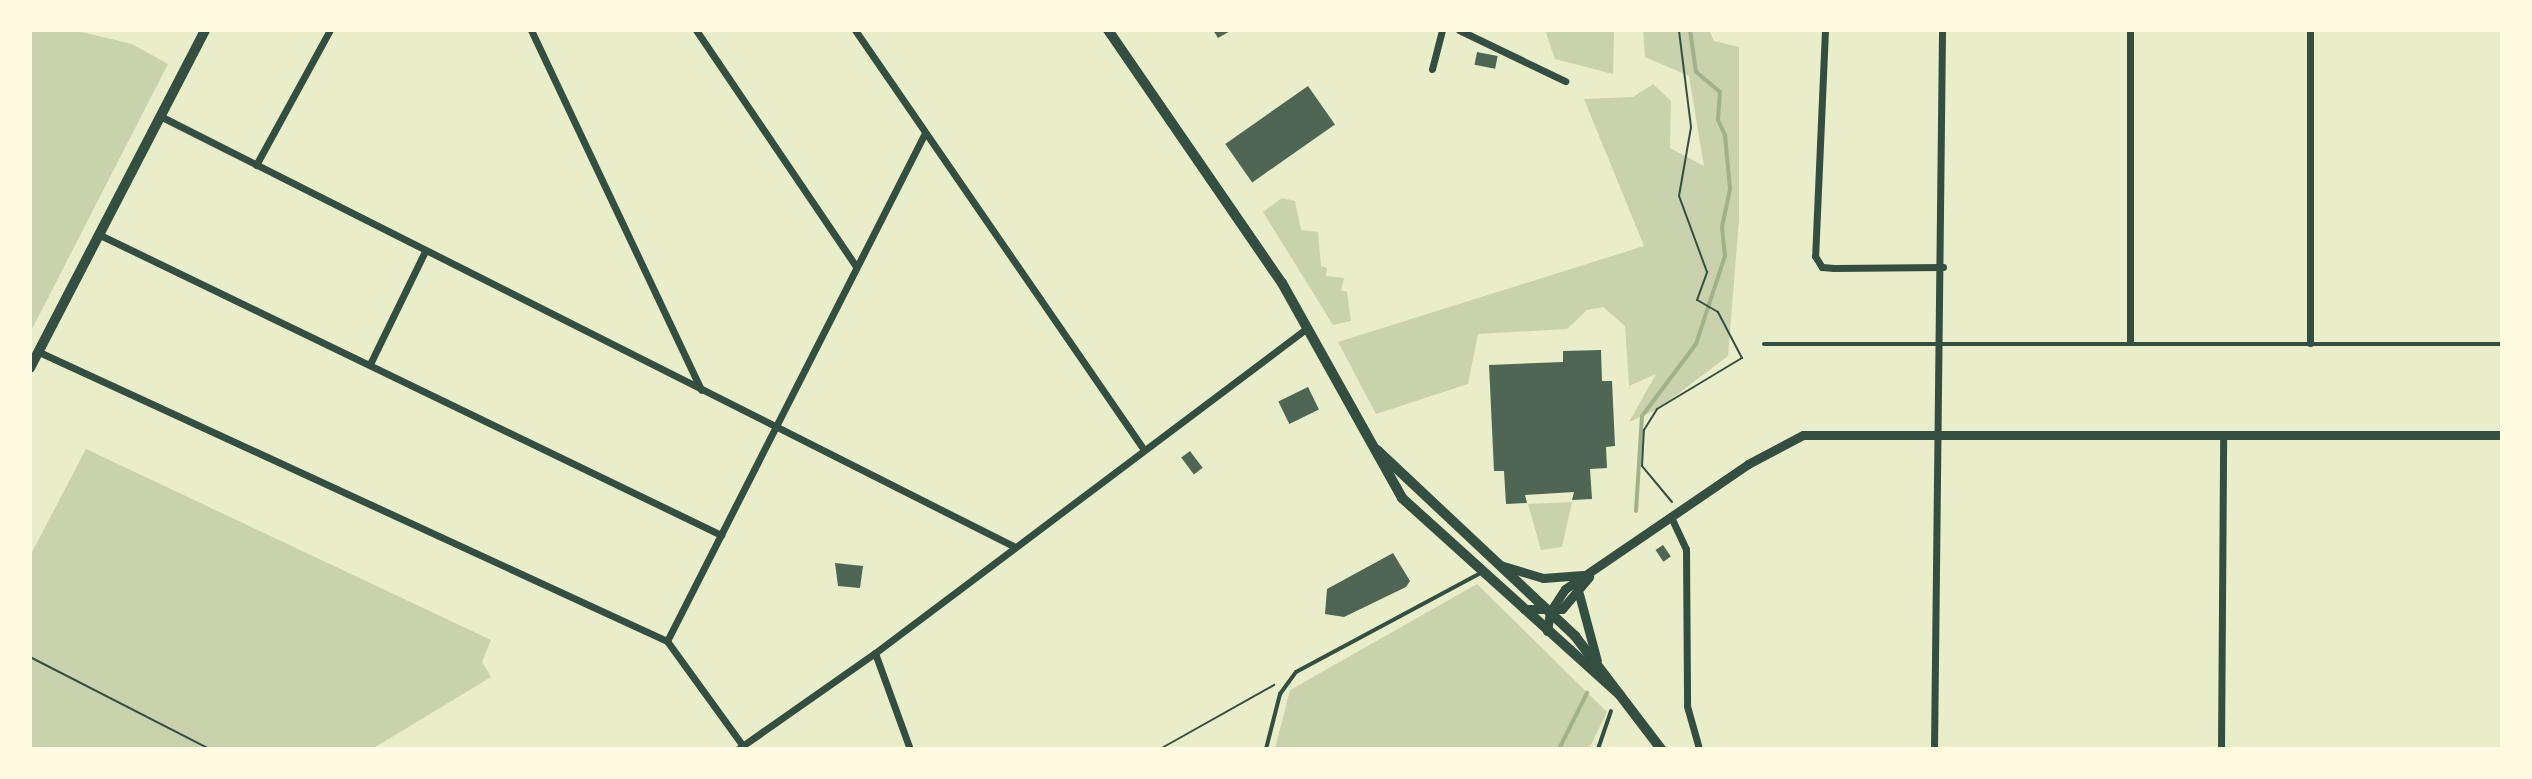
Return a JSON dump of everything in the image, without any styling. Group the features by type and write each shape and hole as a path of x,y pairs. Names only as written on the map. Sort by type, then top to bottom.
{"main road":[{"path":"30,368 205,30"},
{"path":"1108,30 1272,268 1402,498 1481,573 1620,695"},
{"path":"1365,435 1418,492 1550,612 1597,661 1661,749"}],"street":[{"path":"256,165 330,30"},
{"path":"531,30 701,390"},
{"path":"696,30 856,266"},
{"path":"855,30 1142,447"},
{"path":"1432,69 1442,30"},
{"path":"1459,30 1565,81"},
{"path":"1825,30 1815,256 1822,267 1943,267"},
{"path":"1934,749 1937,435 1943,267 1942,30"},
{"path":"2130,30 2130,342"},
{"path":"2310,30 2310,343"},
{"path":"162,117 1013,546"},
{"path":"667,641 925,133"},
{"path":"100,235 721,535"},
{"path":"370,364 425,251"},
{"path":"39,352 667,641 740,748 875,653 1142,447 1307,328"},
{"path":"2221,749 2223,434"},
{"path":"1547,631 1550,612 1561,592 1796,437 2502,435"},
{"path":"1671,517 1686,549 1687,706 1698,745"},
{"path":"1499,565 1543,578 1590,574"},
{"path":"1522,608 1550,612 1566,607 1579,594 1590,574"},
{"path":"1579,594 1597,661"},
{"path":"875,653 910,749"}],"lane":[{"path":"1764,344 2502,344"},
{"path":"1266,749 1280,694 1296,672 1481,573"},
{"path":"1598,749 1611,711"}],"path":[{"path":"1670,501 1642,466 1644,430 1657,409 1742,358 1716,311 1697,300 1707,272 1679,196 1691,127 1679,30"},
{"path":"30,657 210,749"},
{"path":"1160,749 1296,672"}],"green space":[{"path":"30,30 73,30 132,44 168,64 30,333"},
{"path":"1545,30 1614,30 1613,74 1555,59"},
{"path":"1643,30 1709,30 1714,41 1739,47 1739,220 1728,356 1658,409 1629,422 1656,374 1629,386 1625,326 1603,307 1587,310 1567,329 1478,334 1468,384 1376,414 1338,342 1644,246 1584,99 1633,97 1653,84 1671,101 1670,148 1704,166 1689,76 1645,57"},
{"path":"1282,198 1295,201 1301,230 1318,232 1321,266 1327,268 1326,276 1344,278 1341,290 1347,292 1351,321 1333,325 1263,212"},
{"path":"86,449 491,640 482,662 491,677 372,749 30,749 30,556"},
{"path":"1572,502 1562,547 1541,550 1528,504"},
{"path":"1477,584 1607,712 1589,749 1275,749 1290,690"}],"building":[{"path":"1213,30 1232,30 1218,38"},
{"path":"1477,52 1498,56 1495,69 1475,65"},
{"path":"1308,86 1335,125 1252,182 1225,144"},
{"path":"1601,350 1602,381 1612,381 1615,446 1606,447 1607,468 1590,469 1592,499 1572,500 1574,492 1525,495 1527,503 1506,504 1504,471 1494,471 1489,365 1563,362 1563,351"},
{"path":"1308,387 1319,409 1289,424 1278,401"},
{"path":"1190,451 1203,468 1194,474 1181,458"},
{"path":"1663,545 1671,557 1663,562 1656,550"},
{"path":"1393,553 1410,581 1406,587 1344,617 1325,614 1327,589"},
{"path":"835,563 863,566 860,588 838,586"}],"waterway":[{"path":"1636,511 1642,416 1696,344 1725,256 1722,227 1730,189 1725,135 1718,120 1720,92 1696,72 1690,30"},
{"path":"1559,749 1587,693"}]}
